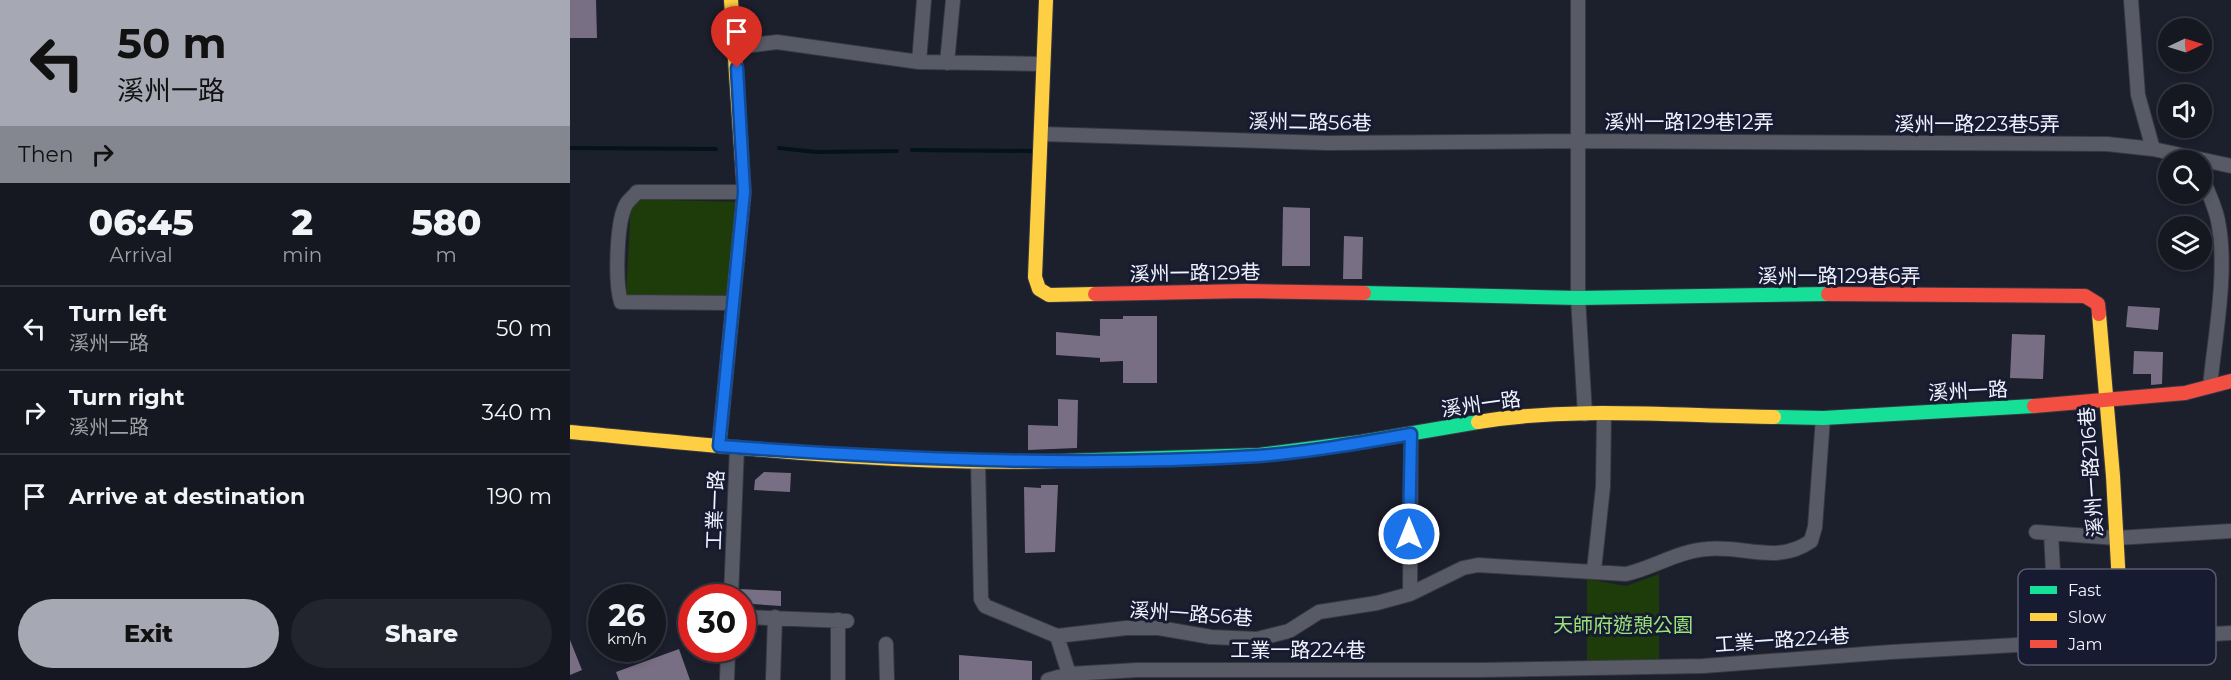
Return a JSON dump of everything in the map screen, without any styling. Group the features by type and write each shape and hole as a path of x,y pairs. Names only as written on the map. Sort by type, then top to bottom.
{"street":[{"path":"719,446 744,192 736,46 731,0"},
{"path":"919,62 924,0"},
{"path":"947,63 953,0"},
{"name":"溪州一路129巷","path":"1046,0 1035,277 1039,289 1049,295 1247,291 1578,298"},
{"path":"1578,0 1578,298 1585,414"},
{"path":"2130,0 2138,95 2153,149"},
{"path":"736,46 777,42 919,62 1042,64"},
{"name":"溪州二路56巷","path":"1042,134 1328,143 1578,141"},
{"name":"溪州一路129巷12弄","path":"1578,141 1801,142"},
{"name":"溪州一路223巷5弄","path":"1801,142 2107,144 2158,150"},
{"name":"溪州一路223巷5弄","path":"2212,162 2231,166"},
{"path":"733,303 621,302 616,288 622,214 627,203 637,192 744,192"},
{"path":"2210,386 2220,279 2218,221 2212,204"},
{"name":"溪州一路129巷6弄","path":"1578,298 1837,294 2085,296 2098,304"},
{"name":"溪州一路216巷","path":"2098,304 2118,569"},
{"name":"溪州一路","path":"737,447 978,461 1259,456 1517,416 1585,414 1823,417 2105,402 2185,393 2231,381"},
{"path":"1594,570 1603,487 1604,415"},
{"name":"溪州一路56巷","path":"1057,636 1159,628 1211,637 1257,639 1289,631 1319,612 1377,603 1410,594 1463,568 1479,564 1594,570 1626,574 1644,570 1683,554 1708,548 1763,555 1783,554 1800,549 1811,541 1815,527 1823,417"},
{"name":"工業一路","path":"570,432 737,447 732,584"},
{"path":"1410,594 1411,434"},
{"path":"978,461 981,599 985,606 1057,636 1069,674"},
{"path":"2036,532 2116,538 2231,531"},
{"path":"2051,533 2053,569"},
{"path":"756,617 843,621 838,680"},
{"path":"773,680 775,617"},
{"name":"工業一路224巷","path":"2216,634 2231,633"},
{"path":"886,644 887,680"},
{"name":"工業一路224巷","path":"1048,680 1069,674 1137,670 1480,670 1703,666 2018,644"},
{"path":"727,680 728,662"}],"green space":[{"path":"631,199 740,202 731,302 626,297"},
{"name":"天師府遊憩公園","path":"1659,574 1659,664 1587,666 1587,579 1626,586"}],"building":[{"path":"570,0 596,0 597,38 570,38"},
{"path":"1283,207 1310,208 1310,266 1282,266"},
{"path":"1344,236 1363,237 1362,279 1343,279"},
{"path":"2128,306 2160,308 2158,330 2126,327"},
{"path":"1123,316 1157,316 1157,383 1123,383 1123,361 1100,362 1100,358 1056,355 1056,332 1100,336 1100,319 1123,319"},
{"path":"2012,334 2045,335 2043,379 2010,378"},
{"path":"2134,351 2163,352 2162,384 2151,385 2151,374 2133,374"},
{"path":"1058,399 1078,400 1077,448 1028,450 1028,425 1058,426"},
{"path":"764,472 791,473 790,492 754,490 755,480"},
{"path":"1041,485 1058,485 1055,552 1025,553 1024,487 1041,488"},
{"path":"756,590 781,591 781,606 756,604"},
{"path":"570,640 582,670 570,675"},
{"path":"678,649 678,662 684,662 690,680 619,680 616,672 643,662 666,662 666,654"},
{"path":"959,655 1032,661 1032,680 959,680"}],"waterway":[{"path":"570,148 716,149"},
{"path":"779,148 816,152 897,151"},
{"path":"912,150 1031,151"}],"traffic: fast":[{"path":"1364,293 1578,298 1828,294"},
{"path":"1774,417 1823,418 2034,406"},
{"path":"1060,461 1259,455 1361,442 1478,422"}],"traffic: slow":[{"path":"719,446 744,192 731,0"},
{"path":"1046,0 1035,277 1039,289 1049,295 1095,294"},
{"path":"2099,314 2118,569"},
{"path":"1478,422 1551,414 1588,413 1774,417"},
{"path":"570,432 876,458 937,461 1060,461"}],"traffic: jam":[{"path":"1095,294 1247,291 1364,293"},
{"path":"1828,294 2085,296 2098,304 2099,314"},
{"path":"2034,406 2185,393 2231,381"}],"route":[{"path":"737,68 744,192 719,446 951,461 1020,462 1259,456 1411,434 1409,534"}]}
